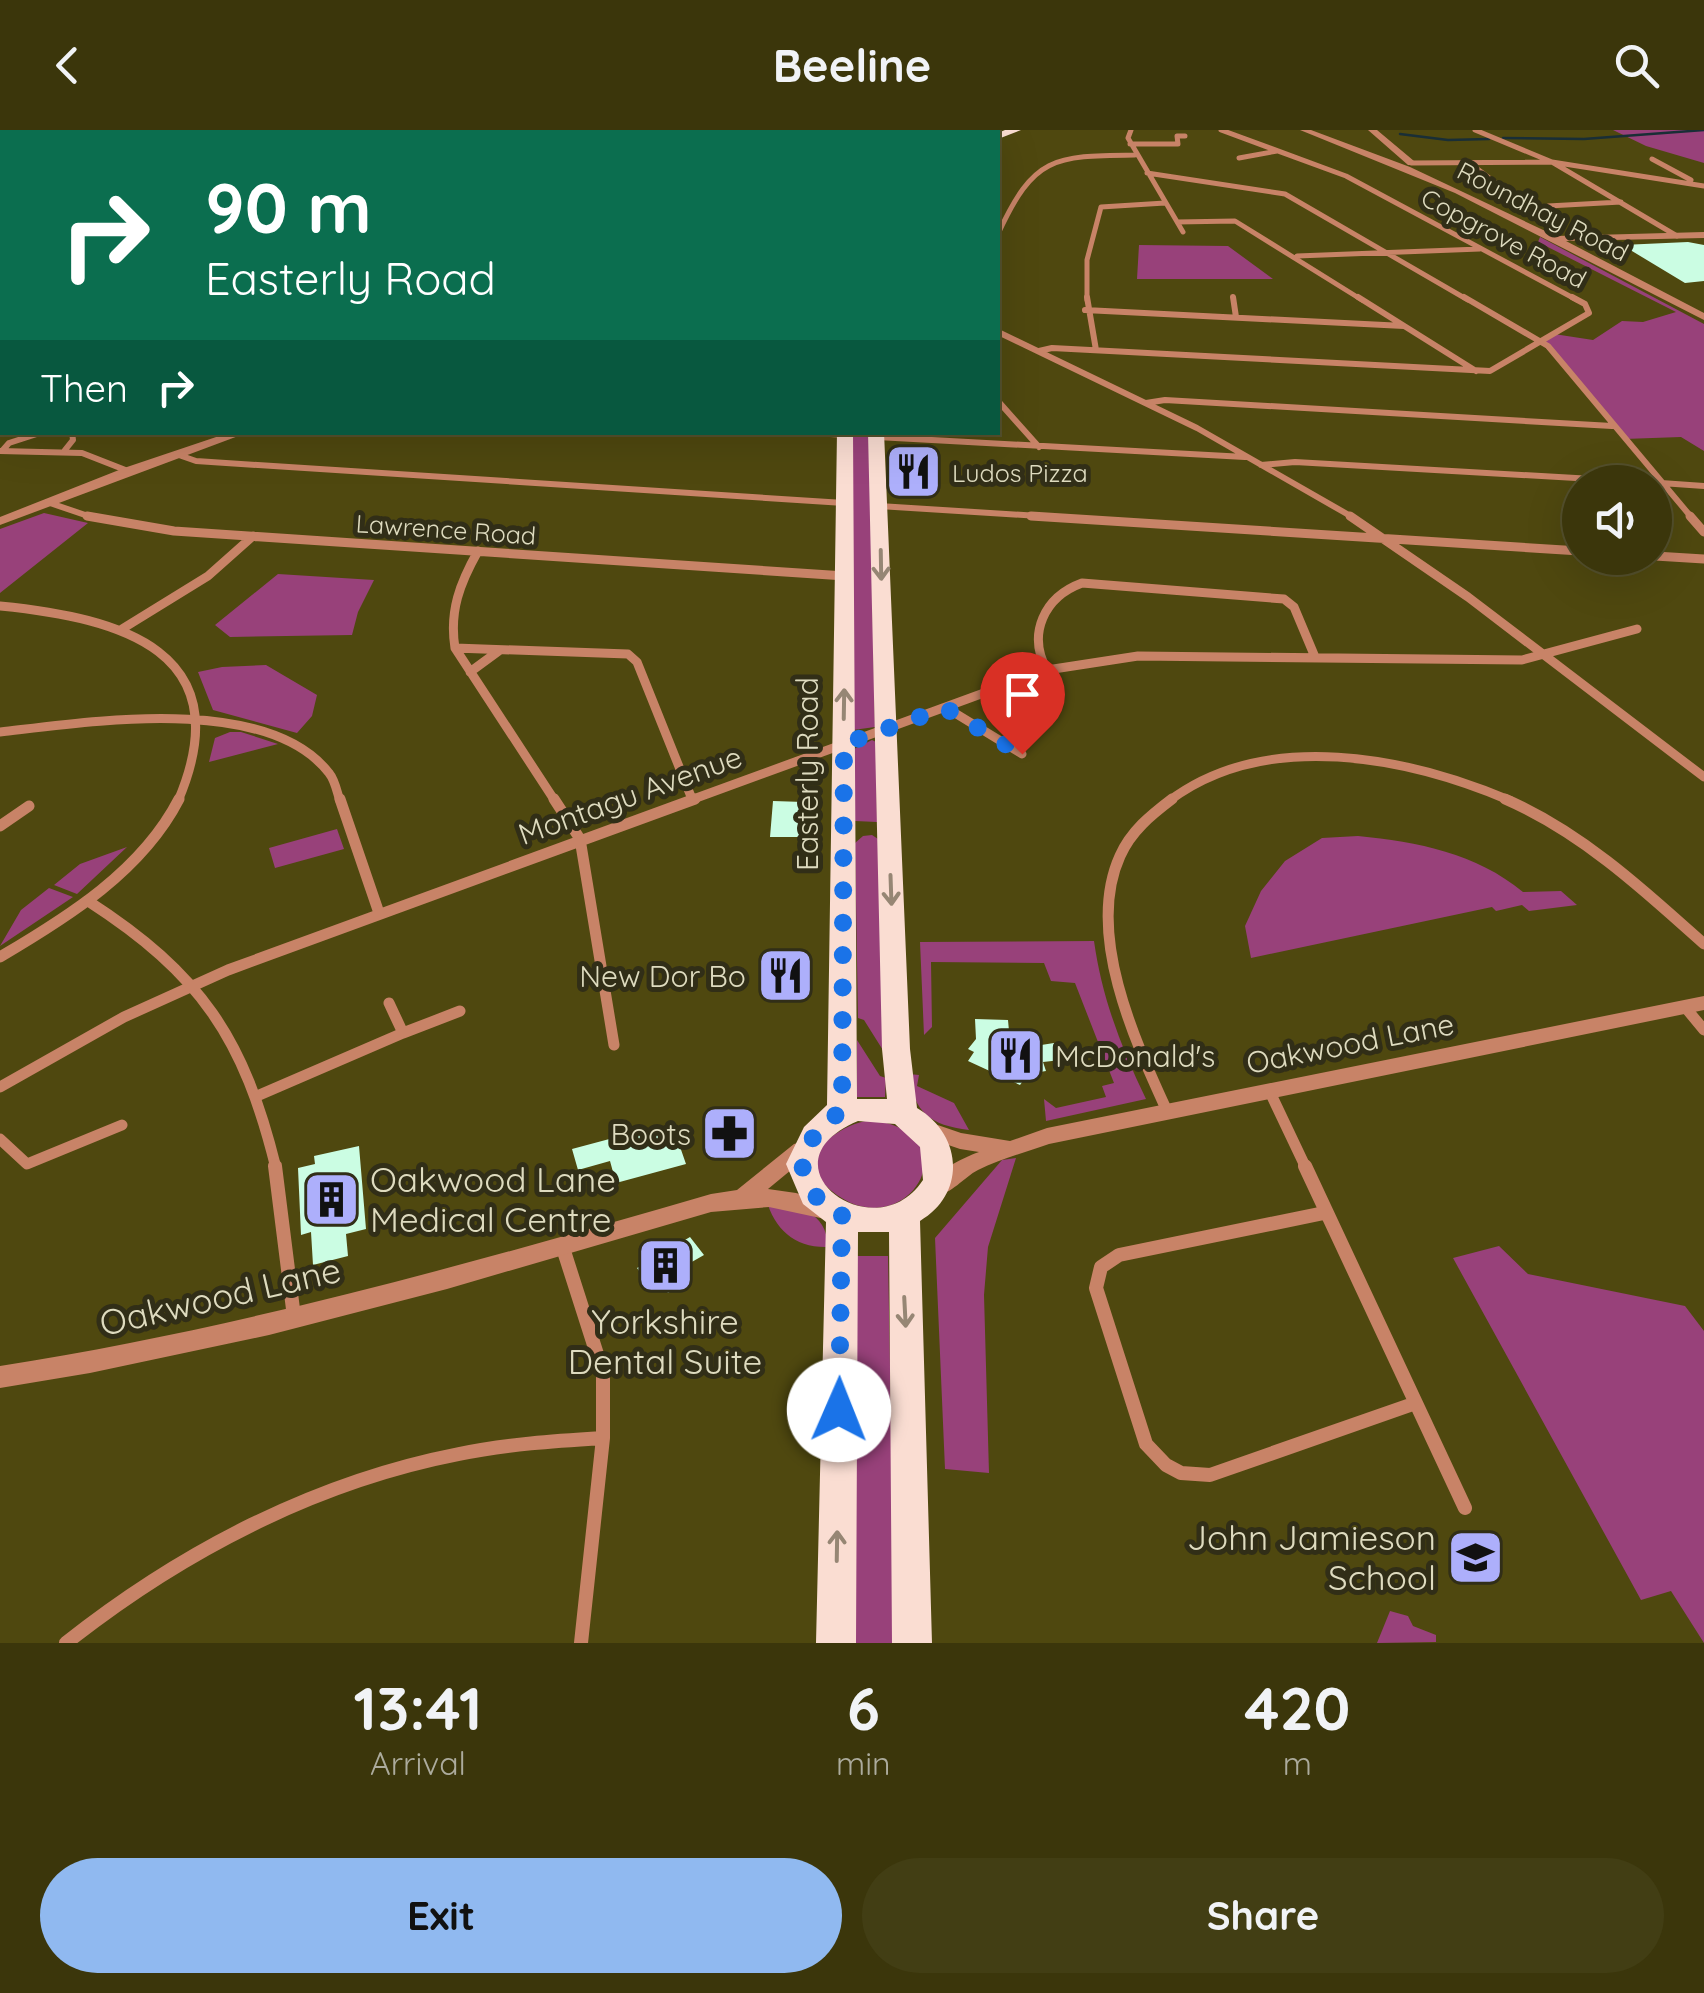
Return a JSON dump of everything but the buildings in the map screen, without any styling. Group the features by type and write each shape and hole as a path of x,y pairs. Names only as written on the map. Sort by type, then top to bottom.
{"main road":[{"name":"Easterly Road","path":"838,1116 843,1070 845,435"},
{"path":"876,435 898,1069 911,1121"},
{"path":"844,829 888,828"},
{"path":"858,1110 911,1121 934,1140 940,1155 935,1188 924,1202 892,1219 858,1220 839,1214 810,1190 801,1164 808,1143 824,1124 838,1116 858,1110"},
{"path":"836,1643 839,1214"},
{"path":"904,1214 912,1643"}],"street":[{"path":"1130,130 1135,155 1183,232"},
{"name":"Copgrove Road","path":"1221,130 1346,176 1589,309 1589,313 1540,342"},
{"path":"1304,130 1394,161 1552,162 1703,186"},
{"name":"Roundhay Road","path":"1372,130 1410,163 1704,317"},
{"path":"1475,130 1552,162 1677,236"},
{"path":"1315,134 1341,131"},
{"path":"1130,144 1178,144 1177,136 1185,136"},
{"path":"1238,158 1278,150"},
{"path":"1000,230 1023,188 1049,160 1064,156 1135,155"},
{"path":"1652,159 1703,186"},
{"path":"1467,161 1505,190"},
{"path":"1147,173 1285,194 1389,252 1540,342 1576,379 1643,465"},
{"path":"1548,206 1620,202"},
{"path":"1096,350 1085,310 1087,254 1101,207 1165,203"},
{"path":"1177,222 1235,221 1477,371"},
{"path":"1558,238 1704,235"},
{"path":"1296,256 1482,249"},
{"path":"1233,298 1236,318"},
{"path":"1085,310 1406,326"},
{"path":"1000,333 1246,456 1386,539 1704,777"},
{"path":"1039,351 1096,350 1477,371 1490,370 1540,342"},
{"path":"1146,403 1165,400 1612,426"},
{"path":"1000,403 1039,448"},
{"path":"1,451 34,435"},
{"path":"65,450 72,435"},
{"path":"0,520 128,470 235,435"},
{"path":"876,435 1039,448 1246,456"},
{"path":"1,451 65,450 99,456 128,470"},
{"path":"176,454 196,461 844,503"},
{"path":"1261,465 1296,462 1562,477"},
{"path":"1672,484 1704,486"},
{"path":"1672,498 1704,532"},
{"name":"Lawrence Road","path":"47,502 120,524 846,576"},
{"path":"880,506 1562,550"},
{"path":"122,628 182,595 228,563 253,536"},
{"path":"478,551 454,600 450,620 455,648 580,840 614,1044"},
{"path":"1672,557 1704,558"},
{"path":"1047,670 1035,648 1038,626 1064,591 1082,583 1279,597 1292,604 1314,657"},
{"path":"0,606 76,615 122,628 152,648 182,676 198,720 192,769 180,797 155,836 88,901 0,957"},
{"name":"Montagu Avenue","path":"0,1087 124,1017 192,985 1047,670 1138,656 1522,660 1637,630"},
{"path":"455,648 612,650 634,657 692,800"},
{"path":"470,672 501,650"},
{"path":"945,708 1022,754"},
{"path":"0,732 198,720 269,732 306,749 320,760 338,789 379,913"},
{"path":"1167,1111 1132,1037 1116,987 1111,904 1115,868 1134,831 1164,802 1199,781 1287,759 1337,758 1385,762 1491,792 1537,814 1625,871 1704,944"},
{"path":"0,826 28,806"},
{"path":"88,901 140,936 192,985 245,1062 279,1171 294,1318"},
{"path":"389,1004 403,1033"},
{"path":"1694,1005 1704,1030"},
{"name":"Oakwood Lane","path":"935,1188 970,1164 1008,1147 1268,1089 1694,1005"},
{"path":"257,1096 460,1011"},
{"path":"1268,1089 1465,1508"},
{"name":"Oakwood Lane","path":"911,1121 960,1141 1008,1147"},
{"path":"0,1138 27,1164 122,1125"},
{"name":"Oakwood Lane","path":"744,1197 808,1143"},
{"name":"Oakwood Lane","path":"0,1377 59,1369 294,1318 711,1202 784,1197 839,1214"},
{"path":"1324,1213 1119,1254 1101,1267 1096,1288 1146,1444 1166,1467 1180,1474 1210,1475 1413,1404"},
{"path":"562,1245 604,1373 603,1438 581,1643"},
{"path":"66,1643 158,1577 221,1542 368,1478 498,1447 603,1438"}],"shaded area":[{"path":"1613,130 1704,130 1704,163 1646,146"},
{"path":"1540,237 1704,324 1704,451 1681,437 1624,439 1577,379 1540,342 1554,334 1593,340 1622,321 1643,322 1676,312 1538,242"},
{"path":"1139,245 1228,246 1273,279 1137,279"},
{"path":"851,435 869,435 875,727 853,730"},
{"path":"44,513 88,523 0,593 0,529"},
{"path":"278,574 374,580 352,635 230,637 215,625"},
{"path":"266,665 317,695 312,716 297,733 213,710 198,672"},
{"path":"241,732 278,744 209,762 215,738"},
{"path":"872,740 876,742 877,822 855,821 854,749"},
{"path":"337,829 344,849 275,868 269,848"},
{"path":"872,835 878,839 886,1055 864,1020 858,1018 855,843"},
{"path":"1358,836 1445,852 1486,868 1523,892 1561,891 1577,905 1529,911 1522,905 1496,911 1492,907 1251,958 1245,926 1261,891 1285,861 1322,838"},
{"path":"127,847 77,894 54,885 80,864"},
{"path":"49,888 73,897 0,946 21,910"},
{"path":"1094,941 1114,1022 1146,1099 1046,1121 1044,1099 1056,1108 1106,1097 1102,1086 1114,1083 1075,983 1051,981 1044,963 931,962 932,1027 924,1035 920,942"},
{"path":"857,1040 880,1076 886,1078 885,1097 857,1097"},
{"path":"909,1074 919,1075 917,1086 954,1103 969,1130 944,1125 926,1115 915,1098"},
{"path":"872,1120 904,1130 921,1147 924,1167 917,1186 901,1201 878,1208 852,1203 824,1184 816,1172 815,1161 819,1151 837,1133"},
{"path":"1016,1158 988,1247 984,1295 989,1473 945,1469 935,1238 1002,1160"},
{"path":"766,1199 799,1208 816,1218 828,1247 806,1244 788,1235 775,1220"},
{"path":"1499,1246 1528,1274 1685,1306 1704,1331 1704,1643 1671,1591 1641,1600 1453,1258"},
{"path":"855,1256 888,1256 895,1643 854,1643"},
{"path":"1390,1611 1408,1616 1413,1626 1436,1635 1436,1642 1377,1643"}],"waterway":[{"path":"1503,138 1584,139 1704,130"},
{"path":"1400,134 1448,140 1489,139"}],"place":[{"name":"Ludos Pizza","path":"913,472"},
{"name":"New Dor Bo","path":"785,976"},
{"name":"McDonald's","path":"1016,1056"},
{"name":"Boots","path":"730,1134"},
{"name":"Oakwood Lane Medical Centre","path":"331,1199"},
{"name":"Yorkshire Dental Suite","path":"665,1265"},
{"name":"John Jamieson School","path":"1475,1557"}],"route":[{"path":"839,1410 842,1215 818,1200 801,1164 813,1134 838,1116 842,1104 844,744 945,708 1022,754"}]}
